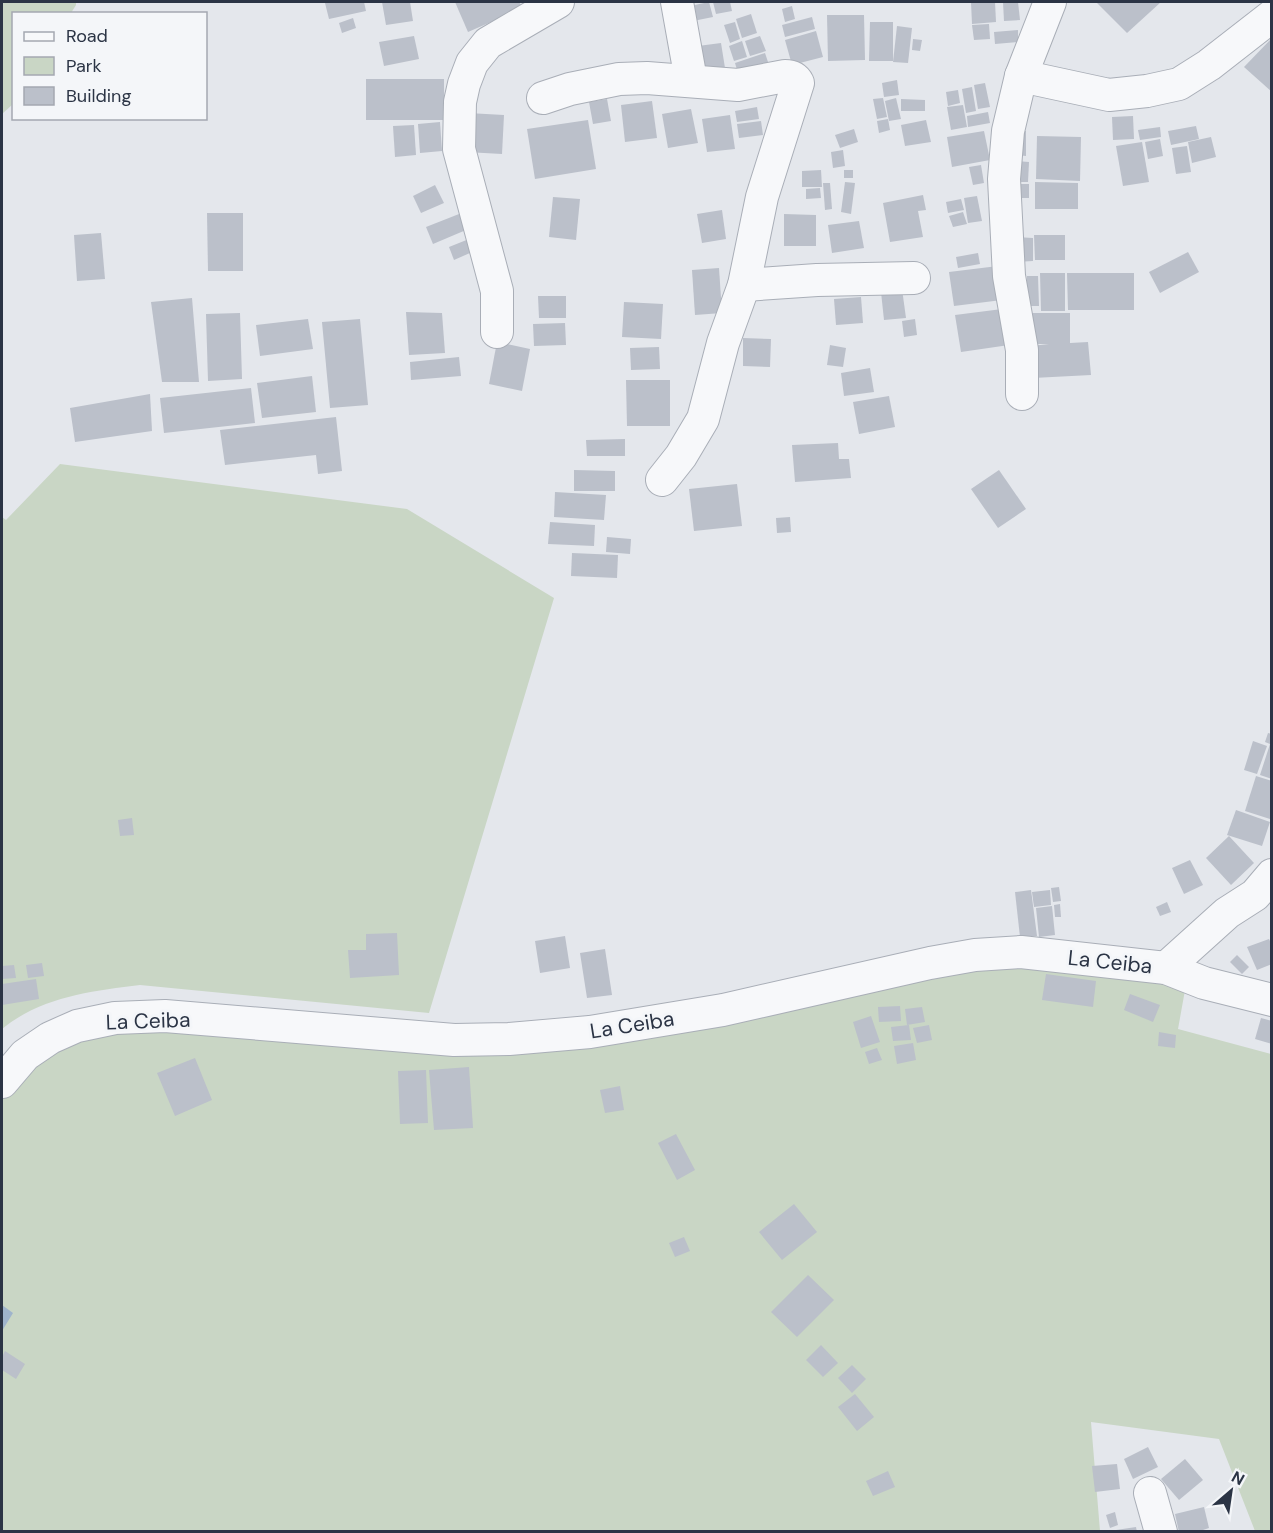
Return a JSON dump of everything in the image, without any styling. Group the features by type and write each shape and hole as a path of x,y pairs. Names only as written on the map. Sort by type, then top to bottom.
{"street":[{"path":"497,332 497,291 459,149 460,102 472,63 488,43 558,2"},
{"path":"677,2 691,80"},
{"path":"1022,394 1022,350 1009,276 1004,179 1008,131 1021,76 1050,2"},
{"path":"1021,76 1109,95 1147,91 1179,84 1209,65 1272,16"},
{"path":"543,98 570,89 619,79 691,80 738,85 792,76 798,83 762,197 744,285 723,343 703,419 681,456 662,480"},
{"path":"744,285 817,280 914,278"},
{"path":"1166,968 1227,913 1255,895 1272,875"},
{"name":"La Ceiba","path":"2,1082 8,1072 25,1055 50,1038 77,1026 115,1018 165,1016 442,1039 509,1039 590,1032 741,1007 930,963 975,955 1021,952 1166,968 1204,983 1272,1000"},
{"path":"1150,1493 1161,1532"}],"green space":[{"path":"2,2 76,2 72,12 12,12 12,105 2,114"},
{"path":"60,464 407,509 554,598 429,1013 140,985 67,997 33,1009 2,1029 2,517 6,520"},
{"path":"991,955 1189,968 1178,1029 1271,1054 1271,1531 1255,1531 1219,1439 1091,1422 1100,1531 2,1532 2,1068 75,1018 457,1042"}],"water":[{"path":"2,1305 13,1313 2,1331"}],"building":[{"path":"364,2 366,11 329,19 325,3"},
{"path":"382,2 410,2 413,21 386,25"},
{"path":"455,2 519,2 523,8 468,32"},
{"path":"709,2 713,17 693,21 690,6"},
{"path":"713,2 730,2 732,11 716,14"},
{"path":"971,2 995,2 996,22 972,24"},
{"path":"1003,2 1018,2 1020,20 1004,21"},
{"path":"1096,2 1161,2 1127,33"},
{"path":"792,6 795,19 785,22 782,9"},
{"path":"751,14 757,33 742,38 736,19"},
{"path":"827,15 864,15 865,60 828,61"},
{"path":"812,17 815,29 785,37 782,25"},
{"path":"353,18 356,28 342,33 339,23"},
{"path":"735,22 740,39 730,43 724,25"},
{"path":"870,22 893,22 893,61 869,61"},
{"path":"989,24 990,39 974,40 972,25"},
{"path":"897,26 912,28 908,63 893,62"},
{"path":"1018,30 1018,42 995,44 994,32"},
{"path":"816,31 823,57 792,65 785,40"},
{"path":"414,36 419,59 384,66 379,42"},
{"path":"760,36 766,51 750,56 745,41"},
{"path":"1272,38 1272,92 1244,67"},
{"path":"913,39 922,40 920,51 912,50"},
{"path":"742,41 747,57 734,61 729,46"},
{"path":"721,43 725,68 702,71 698,46"},
{"path":"765,53 771,71 740,80 735,63"},
{"path":"366,79 444,79 444,120 366,120"},
{"path":"897,80 899,95 884,97 882,83"},
{"path":"985,83 990,107 978,109 974,85"},
{"path":"972,87 976,111 966,113 962,89"},
{"path":"958,90 960,103 948,106 946,92"},
{"path":"883,98 887,117 877,119 873,99"},
{"path":"896,98 901,119 889,121 885,101"},
{"path":"607,99 611,121 593,124 589,102"},
{"path":"901,99 925,100 925,111 901,111"},
{"path":"652,101 657,138 625,142 621,105"},
{"path":"963,105 967,127 951,130 947,107"},
{"path":"757,107 759,119 737,122 735,111"},
{"path":"691,109 698,143 668,148 662,114"},
{"path":"988,112 990,123 968,127 967,116"},
{"path":"468,113 504,115 502,154 466,152"},
{"path":"730,115 735,149 707,152 702,119"},
{"path":"1133,116 1134,139 1113,140 1112,117"},
{"path":"888,119 890,130 879,133 877,121"},
{"path":"588,120 596,169 535,179 527,129"},
{"path":"926,120 931,142 905,146 901,125"},
{"path":"761,121 763,135 739,138 737,124"},
{"path":"440,122 442,151 420,153 418,124"},
{"path":"414,125 416,155 395,157 393,126"},
{"path":"1196,126 1199,139 1171,145 1168,131"},
{"path":"1160,127 1161,137 1140,140 1138,130"},
{"path":"854,129 858,142 840,148 835,135"},
{"path":"984,131 990,160 952,167 947,137"},
{"path":"1017,131 1026,131 1026,156 1017,155"},
{"path":"1037,136 1081,137 1080,181 1036,179"},
{"path":"1211,137 1216,157 1192,163 1188,142"},
{"path":"1160,139 1163,156 1148,159 1145,142"},
{"path":"1142,142 1149,182 1123,186 1116,146"},
{"path":"1187,146 1191,172 1176,174 1172,148"},
{"path":"843,150 845,166 833,168 831,152"},
{"path":"1015,161 1029,162 1028,182 1015,182"},
{"path":"981,165 984,183 973,185 969,167"},
{"path":"821,170 822,187 802,187 802,171"},
{"path":"844,170 853,170 853,178 844,178"},
{"path":"845,182 855,183 851,214 841,212"},
{"path":"1035,182 1078,183 1078,209 1035,209"},
{"path":"823,183 830,183 832,209 825,210"},
{"path":"1019,184 1029,184 1029,198 1019,198"},
{"path":"435,185 444,203 421,213 413,196"},
{"path":"820,188 821,198 806,199 806,189"},
{"path":"923,195 926,210 918,211 923,237 890,242 883,203"},
{"path":"977,196 982,221 968,223 964,198"},
{"path":"553,197 580,199 576,240 549,237"},
{"path":"961,199 964,210 948,213 946,202"},
{"path":"722,210 726,239 702,243 697,214"},
{"path":"963,212 967,224 953,227 949,216"},
{"path":"207,213 243,213 243,271 208,271"},
{"path":"459,214 466,230 433,244 426,227"},
{"path":"784,214 816,215 816,246 784,246"},
{"path":"859,221 864,248 832,253 828,225"},
{"path":"101,233 105,279 77,281 74,235"},
{"path":"1034,235 1065,235 1065,260 1035,260"},
{"path":"474,237 479,249 454,260 449,247"},
{"path":"1016,237 1033,238 1033,261 1016,262"},
{"path":"1188,252 1199,272 1160,293 1149,272"},
{"path":"978,253 980,264 958,268 956,257"},
{"path":"998,266 1002,300 954,306 949,272"},
{"path":"719,268 722,313 695,315 692,270"},
{"path":"1040,273 1065,273 1065,311 1041,311"},
{"path":"1067,273 1134,273 1134,310 1068,310"},
{"path":"1027,276 1038,276 1039,306 1027,306"},
{"path":"902,289 906,318 884,320 881,292"},
{"path":"538,296 566,296 566,318 539,318"},
{"path":"861,297 863,323 836,325 834,299"},
{"path":"192,298 199,382 162,382 151,302"},
{"path":"624,302 663,304 661,339 622,337"},
{"path":"1010,308 1016,344 961,352 955,315"},
{"path":"406,312 442,313 445,353 409,355"},
{"path":"240,313 242,379 208,381 206,314"},
{"path":"1030,313 1070,313 1070,343 1088,342 1091,375 1033,378 1031,346 1049,344 1030,344"},
{"path":"308,319 313,349 260,356 256,325"},
{"path":"360,319 368,405 330,408 322,322"},
{"path":"915,319 917,335 904,337 902,321"},
{"path":"565,323 566,345 534,346 533,324"},
{"path":"743,338 771,339 770,367 743,366"},
{"path":"497,342 530,349 522,391 489,384"},
{"path":"830,345 846,348 843,367 827,365"},
{"path":"659,347 660,369 631,370 630,348"},
{"path":"459,357 461,376 411,380 410,362"},
{"path":"870,368 874,392 844,396 841,373"},
{"path":"312,376 316,412 262,418 257,383"},
{"path":"626,380 670,380 670,426 627,426"},
{"path":"251,388 255,423 164,433 160,398"},
{"path":"150,394 152,431 75,442 70,408"},
{"path":"889,396 895,427 859,434 853,402"},
{"path":"336,417 342,471 318,474 316,455 225,465 220,430"},
{"path":"625,439 625,456 587,456 586,440"},
{"path":"838,443 839,459 849,459 851,478 795,482 792,445"},
{"path":"574,470 615,471 615,491 574,491"},
{"path":"999,470 1026,509 998,528 971,489"},
{"path":"737,484 742,526 694,531 689,489"},
{"path":"555,492 606,495 604,520 554,517"},
{"path":"790,517 791,532 777,533 776,518"},
{"path":"550,522 595,525 594,546 548,544"},
{"path":"607,537 631,539 630,554 606,552"},
{"path":"572,553 618,555 617,578 571,576"},
{"path":"1268,733 1272,734 1272,779 1260,775 1270,744 1265,742"},
{"path":"1253,741 1267,746 1257,774 1244,770"},
{"path":"1256,776 1272,781 1270,819 1245,811"},
{"path":"1236,810 1270,822 1262,846 1227,835"},
{"path":"132,818 134,835 120,836 118,820"},
{"path":"1229,836 1254,863 1231,885 1206,858"},
{"path":"1190,860 1203,885 1184,894 1172,868"},
{"path":"1059,887 1061,901 1053,902 1051,888"},
{"path":"1031,890 1037,936 1020,937 1015,892"},
{"path":"1050,890 1051,905 1034,907 1032,892"},
{"path":"1167,902 1171,912 1160,916 1156,907"},
{"path":"1060,904 1061,917 1055,917 1054,905"},
{"path":"1052,906 1055,935 1039,937 1036,908"},
{"path":"397,933 399,975 350,978 348,950 366,950 366,934"},
{"path":"565,936 570,968 540,973 535,941"},
{"path":"1269,939 1272,945 1272,964 1257,970 1247,947"},
{"path":"605,949 612,995 587,998 580,953"},
{"path":"1237,955 1249,967 1242,974 1230,962"},
{"path":"42,963 44,976 28,978 26,965"},
{"path":"14,965 16,978 2,979 2,966"},
{"path":"1046,974 1096,981 1093,1007 1042,1000"},
{"path":"36,979 39,999 2,1005 2,984"},
{"path":"1130,994 1160,1005 1153,1022 1124,1010"},
{"path":"900,1006 901,1021 879,1022 878,1007"},
{"path":"922,1007 925,1022 907,1025 905,1009"},
{"path":"871,1016 880,1042 861,1048 853,1022"},
{"path":"1261,1018 1272,1021 1272,1044 1255,1039"},
{"path":"909,1025 911,1040 893,1041 891,1027"},
{"path":"929,1025 932,1040 917,1043 913,1028"},
{"path":"1159,1032 1176,1035 1175,1048 1158,1046"},
{"path":"913,1043 916,1060 897,1064 894,1046"},
{"path":"877,1048 882,1060 869,1064 865,1052"},
{"path":"195,1058 212,1100 175,1116 157,1073"},
{"path":"469,1067 473,1128 434,1130 429,1070"},
{"path":"426,1070 428,1123 400,1124 398,1071"},
{"path":"620,1086 624,1110 605,1113 600,1090"},
{"path":"676,1134 695,1170 677,1180 658,1143"},
{"path":"794,1204 817,1232 782,1260 759,1232"},
{"path":"684,1237 690,1251 675,1257 669,1243"},
{"path":"808,1275 834,1300 797,1337 771,1312"},
{"path":"821,1345 838,1363 823,1377 806,1360"},
{"path":"5,1351 25,1364 16,1379 2,1370 2,1357"},
{"path":"852,1365 866,1379 852,1393 838,1378"},
{"path":"855,1394 874,1417 857,1431 838,1407"},
{"path":"1148,1447 1158,1467 1133,1479 1124,1459"},
{"path":"1185,1459 1203,1480 1179,1500 1161,1479"},
{"path":"1117,1464 1120,1489 1095,1492 1092,1466"},
{"path":"888,1471 895,1487 873,1496 866,1481"},
{"path":"1204,1507 1209,1528 1197,1532 1179,1532 1175,1514"},
{"path":"1115,1512 1118,1525 1110,1528 1106,1515"},
{"path":"1136,1527 1137,1532 1116,1532 1116,1530"}]}
